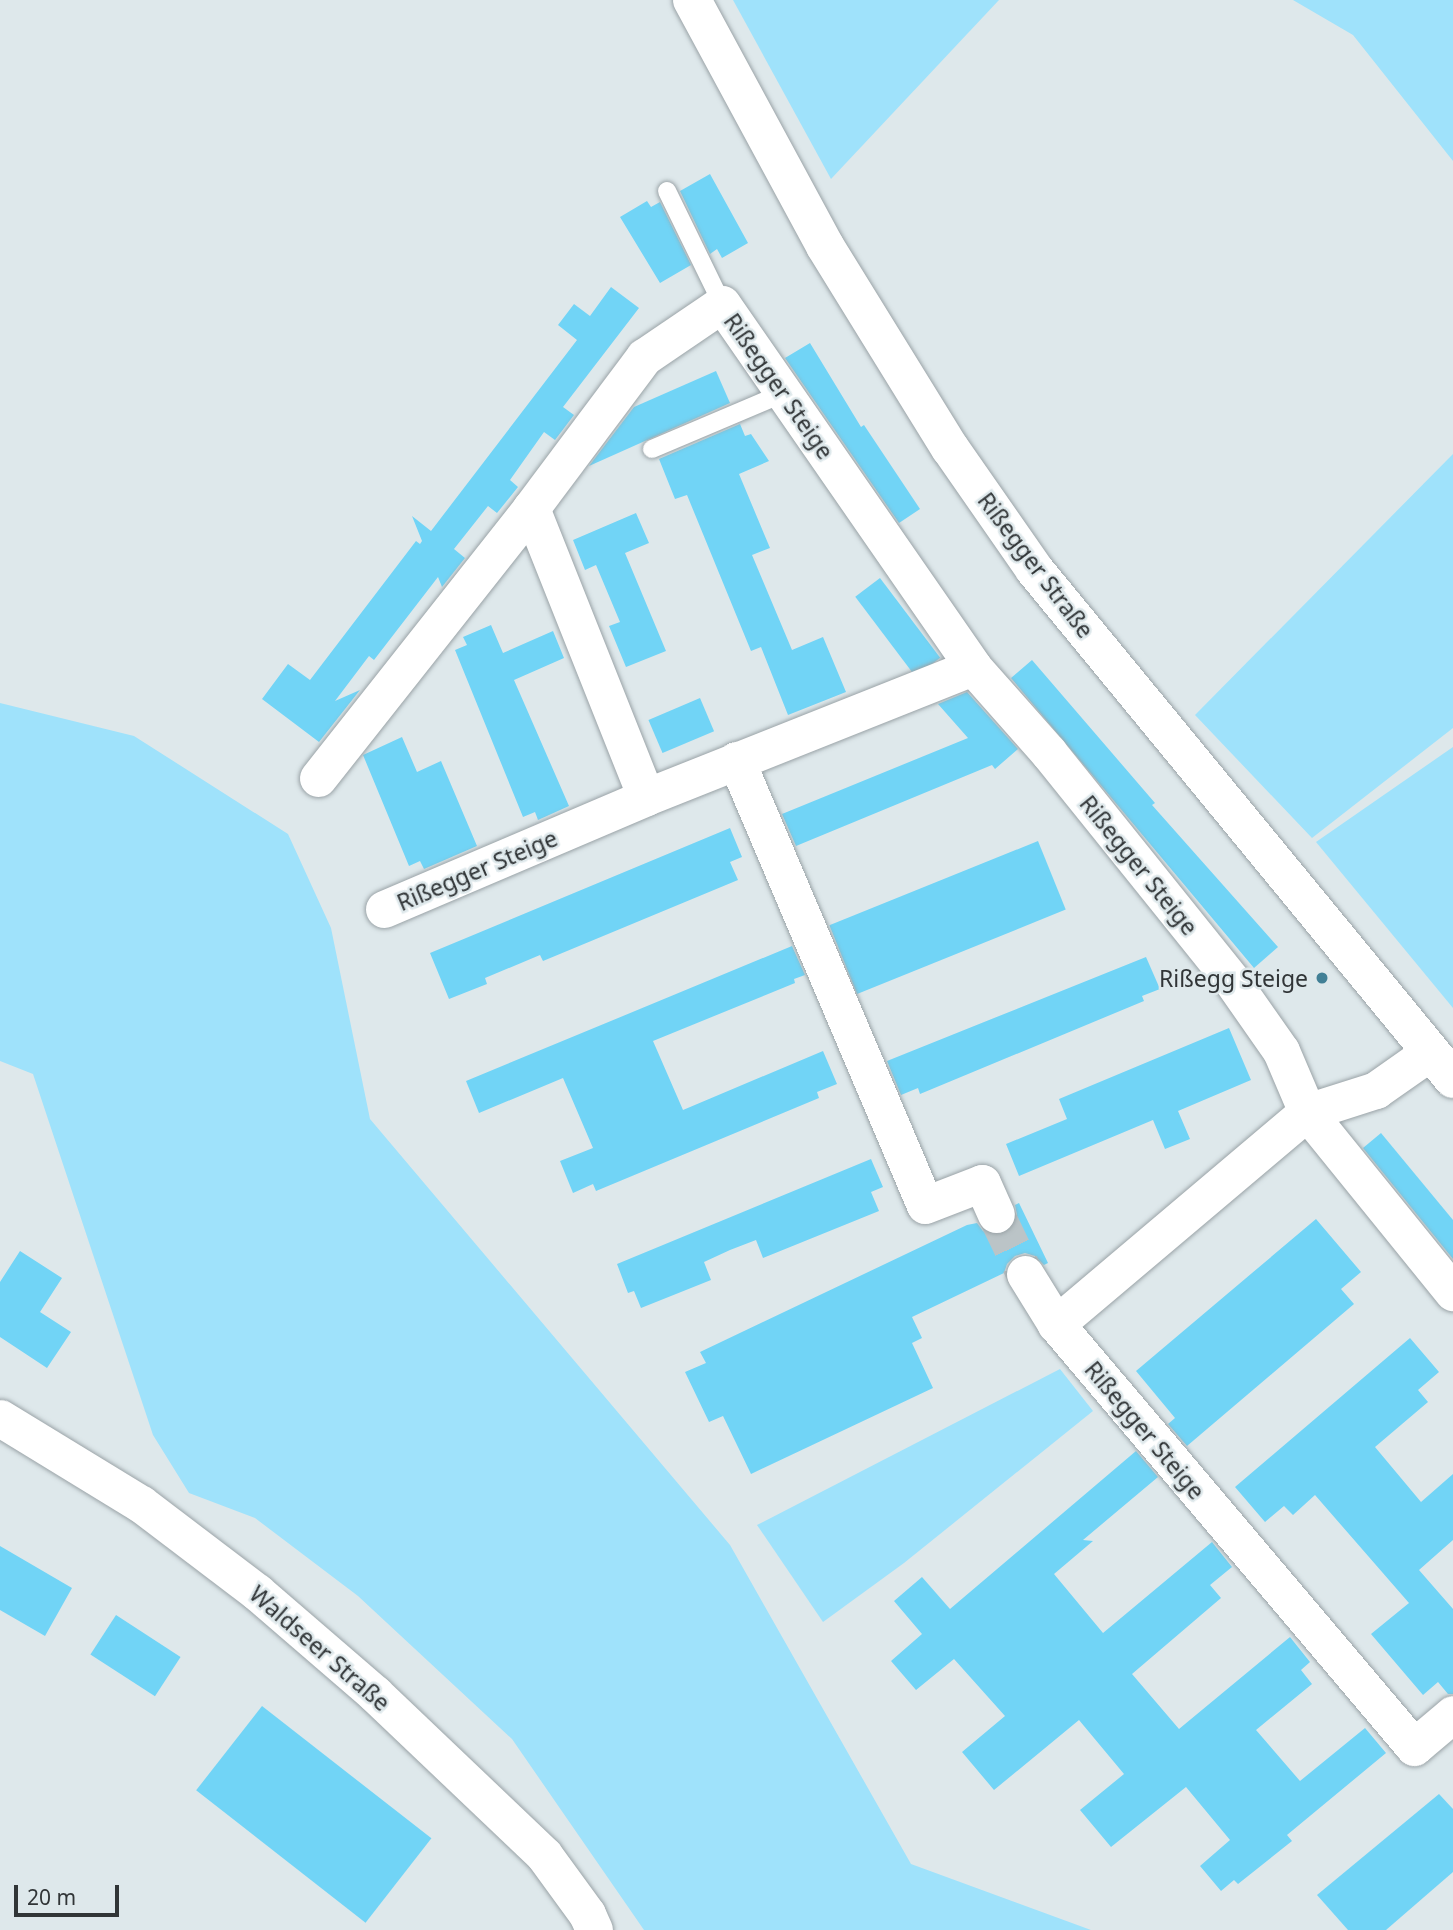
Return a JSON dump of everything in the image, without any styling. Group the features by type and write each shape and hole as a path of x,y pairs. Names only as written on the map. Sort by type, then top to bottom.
{"street":[{"name":"Rißegger Straße","path":"692,0 825,246 942,437 1026,558 1442,1066"},
{"name":"Rißegger Steige","path":"317,778 531,508 644,357 722,304 973,667 1049,753 1232,981 1281,1051 1307,1112 1453,1292"},
{"path":"531,508 646,797"},
{"name":"Rißegger Steige","path":"384,909 736,760 973,667"},
{"path":"736,760 925,1205 982,1182 996,1214"},
{"path":"1025,1274 1056,1324 1307,1112 1442,1066"},
{"name":"Rißegger Steige","path":"1056,1324 1414,1747 1453,1714"},
{"name":"Waldseer Straße","path":"0,1418 141,1504 267,1600 375,1694 544,1855 587,1914 594,1930"}],"lane":[{"path":"667,191 722,304"},
{"path":"652,449 784,393"}],"shaded area":[{"path":"733,0 999,0 831,179"},
{"path":"1293,0 1453,0 1453,161 1353,35"},
{"path":"1453,454 1453,728 1312,838 1195,715"},
{"path":"0,703 134,736 288,834 331,928 370,1119 730,1545 911,1864 1091,1930 644,1930 512,1739 358,1596 255,1518 189,1493 153,1435 33,1074 0,1061"},
{"path":"1453,747 1453,1008 1316,842"},
{"path":"1060,1369 1093,1411 904,1563 823,1622 757,1525"}],"building":[{"path":"710,174 748,243 722,258 717,249 710,254 680,191"},
{"path":"647,201 651,207 660,202 691,265 660,283 620,217"},
{"path":"611,287 639,308 563,407 574,415 555,440 544,432 510,480 518,487 497,513 488,506 454,549 465,558 442,587 438,577 374,660 369,656 335,701 360,690 319,742 262,699 288,664 310,680 416,541 420,544 422,541 412,516 431,531 577,340 558,325 574,304 590,316"},
{"path":"810,343 861,427 864,425 920,509 899,523 785,358"},
{"path":"716,371 730,403 589,466 634,407"},
{"path":"740,424 745,436 751,434 769,461 739,474 770,548 752,555 792,650 823,637 846,692 788,715 761,647 751,651 687,495 675,499 659,459"},
{"path":"636,513 649,543 625,553 666,651 626,667 609,626 620,622 596,565 585,570 573,540"},
{"path":"880,578 940,658 915,677 855,597"},
{"path":"491,625 503,653 553,631 564,658 514,680 569,806 538,820 535,812 523,817 455,650 467,645 463,637"},
{"path":"1032,660 1155,803 1152,805 1278,947 1254,968 1011,678"},
{"path":"967,692 1018,749 995,769 992,765 796,846 782,814 968,738 938,704"},
{"path":"700,698 714,731 663,753 648,720"},
{"path":"402,737 417,772 441,761 477,846 424,869 420,861 409,866 363,755"},
{"path":"730,828 742,857 730,862 738,880 543,961 540,955 485,978 487,984 449,999 430,953"},
{"path":"1038,841 1066,910 857,994 829,925"},
{"path":"792,946 805,975 794,979 795,983 653,1041 683,1110 823,1051 837,1084 817,1092 819,1098 596,1191 593,1184 573,1193 560,1161 593,1148 563,1078 479,1113 466,1081"},
{"path":"1146,957 1160,989 1142,996 1144,1001 920,1094 918,1088 901,1095 887,1061"},
{"path":"1229,1028 1251,1080 1178,1111 1190,1139 1165,1149 1153,1120 1019,1176 1006,1144 1067,1119 1059,1099"},
{"path":"1381,1133 1453,1220 1453,1259 1363,1148"},
{"path":"871,1159 883,1187 871,1192 879,1211 763,1258 756,1240 730,1250 704,1262 711,1280 641,1308 634,1291 628,1293 617,1264"},
{"path":"1019,1203 1048,1263 1044,1265 1035,1256 1025,1253 1015,1256 1007,1264 1004,1273 912,1317 922,1338 912,1343 933,1388 751,1474 723,1416 709,1422 685,1372 706,1363 700,1352 967,1225 977,1223 983,1231 993,1235 1005,1233 1013,1226 1017,1215 1015,1205"},
{"path":"1316,1219 1361,1272 1341,1289 1354,1304 1187,1446 1168,1424 1175,1418 1136,1371"},
{"path":"20,1251 62,1278 40,1312 71,1332 47,1368 0,1337 0,1282"},
{"path":"1410,1338 1439,1372 1418,1390 1428,1402 1375,1447 1421,1502 1453,1474 1453,1540 1419,1570 1453,1609 1453,1694 1448,1694 1438,1682 1423,1695 1371,1634 1409,1603 1315,1495 1293,1515 1284,1506 1265,1522 1235,1487"},
{"path":"1136,1451 1158,1477 1083,1540 1093,1541 1054,1574 1103,1633 1212,1542 1232,1567 1210,1585 1221,1598 1132,1674 1179,1729 1290,1637 1310,1662 1301,1670 1312,1684 1256,1730 1300,1781 1365,1728 1386,1753 1287,1835 1292,1841 1238,1884 1234,1880 1221,1891 1200,1866 1230,1840 1186,1787 1111,1847 1080,1810 1124,1774 1079,1720 994,1790 962,1752 1005,1716 954,1659 916,1690 891,1661 922,1634 894,1601 922,1577 950,1609"},
{"path":"0,1546 72,1588 45,1636 0,1610"},
{"path":"116,1615 181,1657 155,1696 90,1654"},
{"path":"262,1706 431,1838 366,1923 196,1790"},
{"path":"1439,1794 1453,1809 1453,1872 1386,1930 1348,1930 1317,1895"}],"tunnel":[{"path":"996,1214 1025,1274"}],"place":[{"name":"Rißegg Steige","path":"1322,978"}]}
